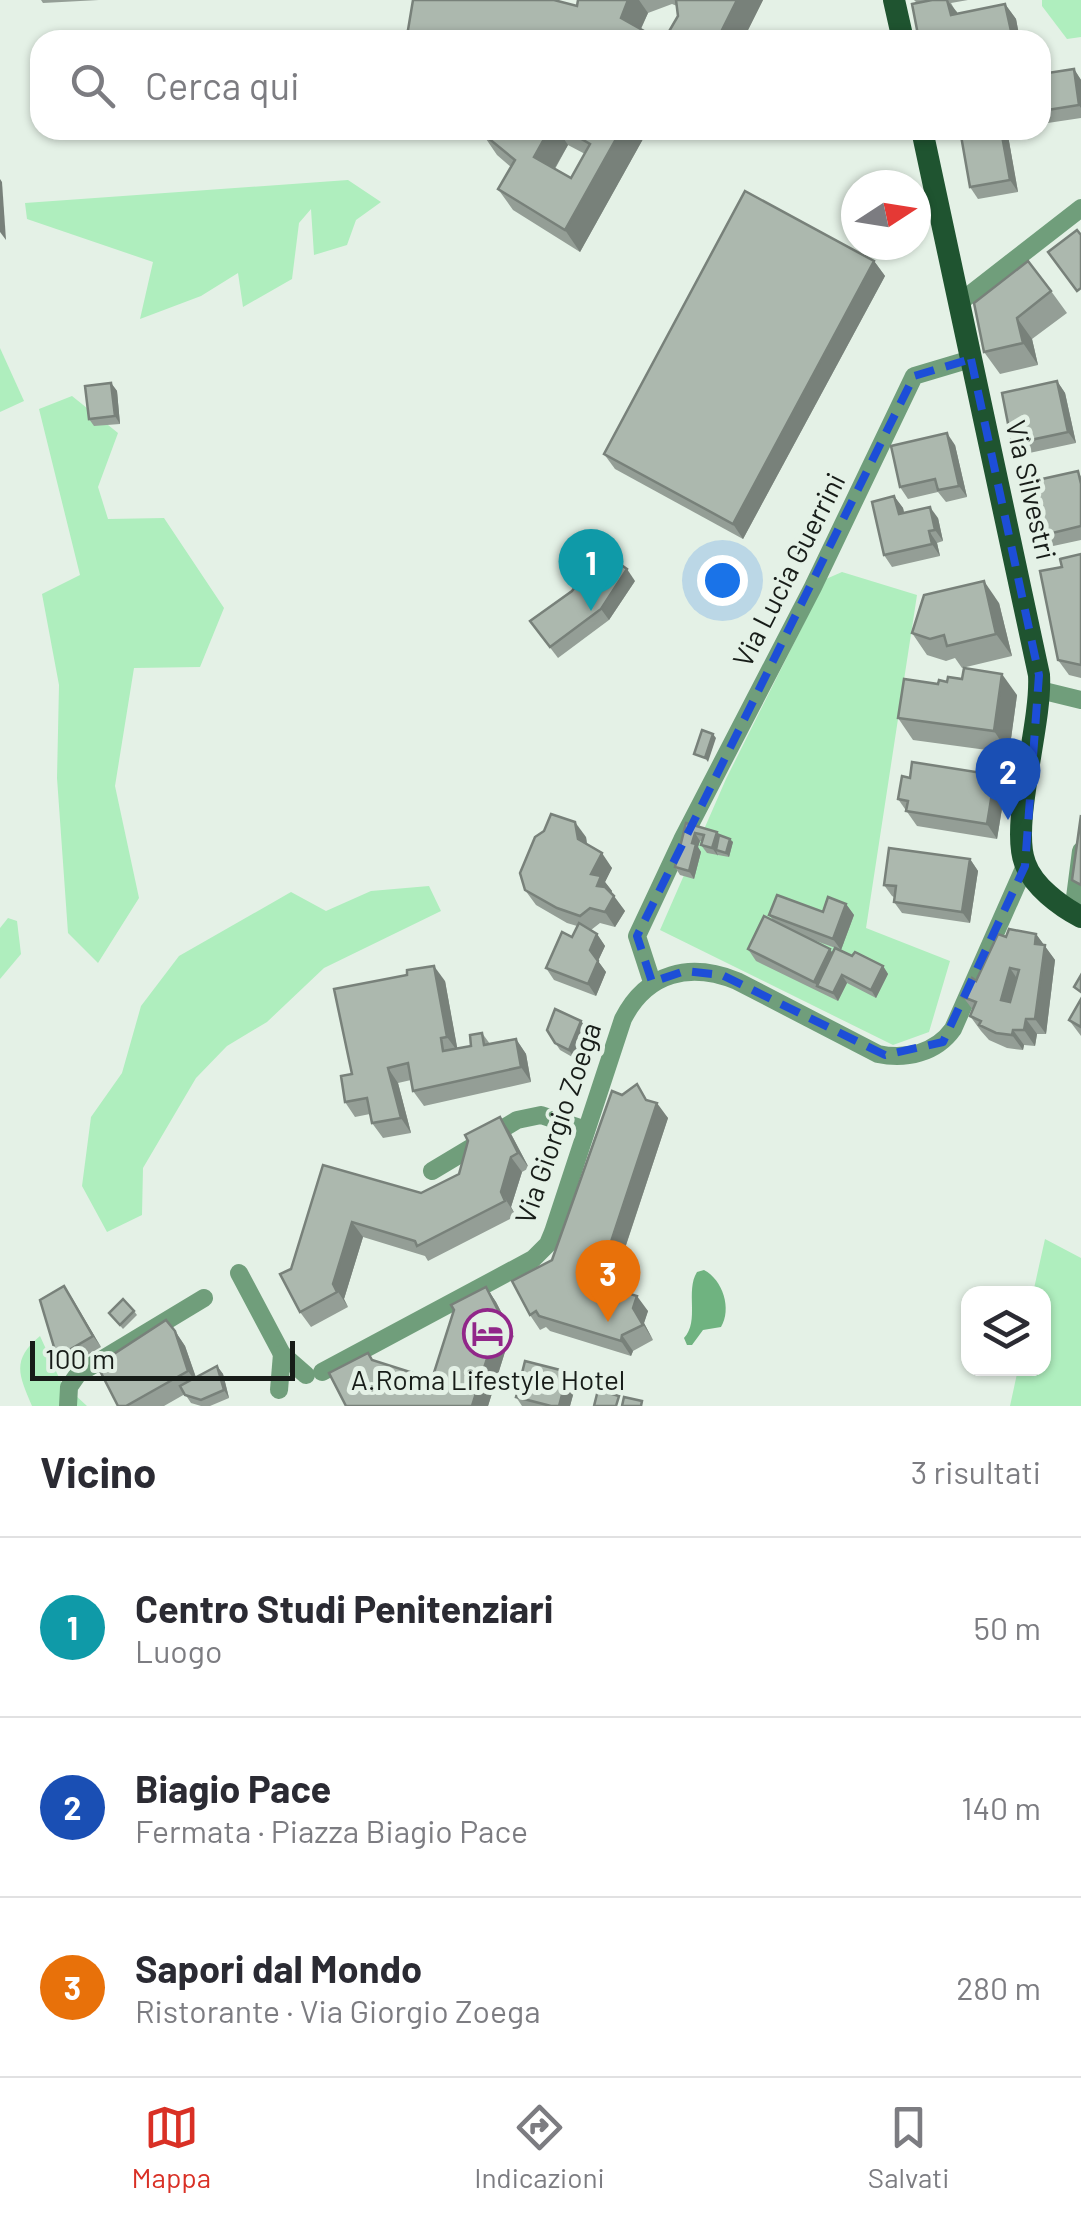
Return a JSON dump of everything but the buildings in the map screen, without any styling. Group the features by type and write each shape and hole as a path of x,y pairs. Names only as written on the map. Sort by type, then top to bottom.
{"main road":[{"path":"894,0 901,30"},
{"name":"Via Silvestri","path":"924,140 1022,587 1040,690 1022,829 1026,866"},
{"path":"1026,866 1040,886 1077,915"}],"street":[{"path":"959,303 1081,208"},
{"name":"Via Lucia Guerrini","path":"652,982 637,936 682,840 813,587 914,376 971,359"},
{"path":"1040,690 1081,700"},
{"path":"1077,915 1081,851"},
{"path":"652,982 685,971 714,972 878,1054 896,1057 917,1053 943,1042 953,1029 1026,866"},
{"name":"Via Giorgio Zoega","path":"282,1354 314,1373 534,1259 553,1232 622,1019 638,994 652,982"},
{"path":"432,1171 525,1116 541,1115 586,1130"},
{"path":"239,1273 282,1354 279,1390"},
{"path":"68,1406 68,1387 78,1374 204,1298"}],"highlighted area":[{"path":"971,359 1039,675 1025,866 943,1042 885,1055 722,975 685,971 652,982 637,936 914,376"}],"shaded area":[{"path":"1042,0 1081,0 1081,37 1067,39 1042,6"},
{"path":"348,180 381,202 356,220 347,245 314,255 311,209 299,223 292,279 243,307 238,273 201,296 140,319 153,262 27,219 25,203"},
{"path":"0,348 24,401 0,412"},
{"path":"72,396 118,433 98,487 108,519 164,518 224,608 200,667 134,668 115,786 139,898 98,963 68,933 57,778 59,685 42,594 80,575 39,409"},
{"path":"842,572 917,595 866,928 950,961 929,1032 893,1045 660,930 726,779 826,579"},
{"path":"429,886 441,911 324,968 267,1022 227,1046 196,1078 143,1168 142,1215 107,1232 82,1186 91,1117 122,1073 141,1006 179,956 291,892 326,911 371,891"},
{"path":"8,918 17,921 21,954 0,979 0,928"},
{"path":"1045,1239 1081,1258 1081,1406 1010,1406 1016,1376 1051,1376 1051,1286 1035,1286"},
{"path":"704,1270 721,1288 726,1312 721,1327 703,1330 692,1345 687,1345 684,1338 691,1323 692,1288 697,1272"},
{"path":"40,1336 61,1382 87,1406 32,1406 20,1368 25,1353"}],"place":[{"name":"Centro Studi Penitenziari","path":"591,611"},
{"name":"Biagio Pace","path":"1008,820"},
{"name":"Sapori dal Mondo","path":"608,1322"},
{"name":"A.Roma Lifestyle Hotel","path":"488,1333"}]}
